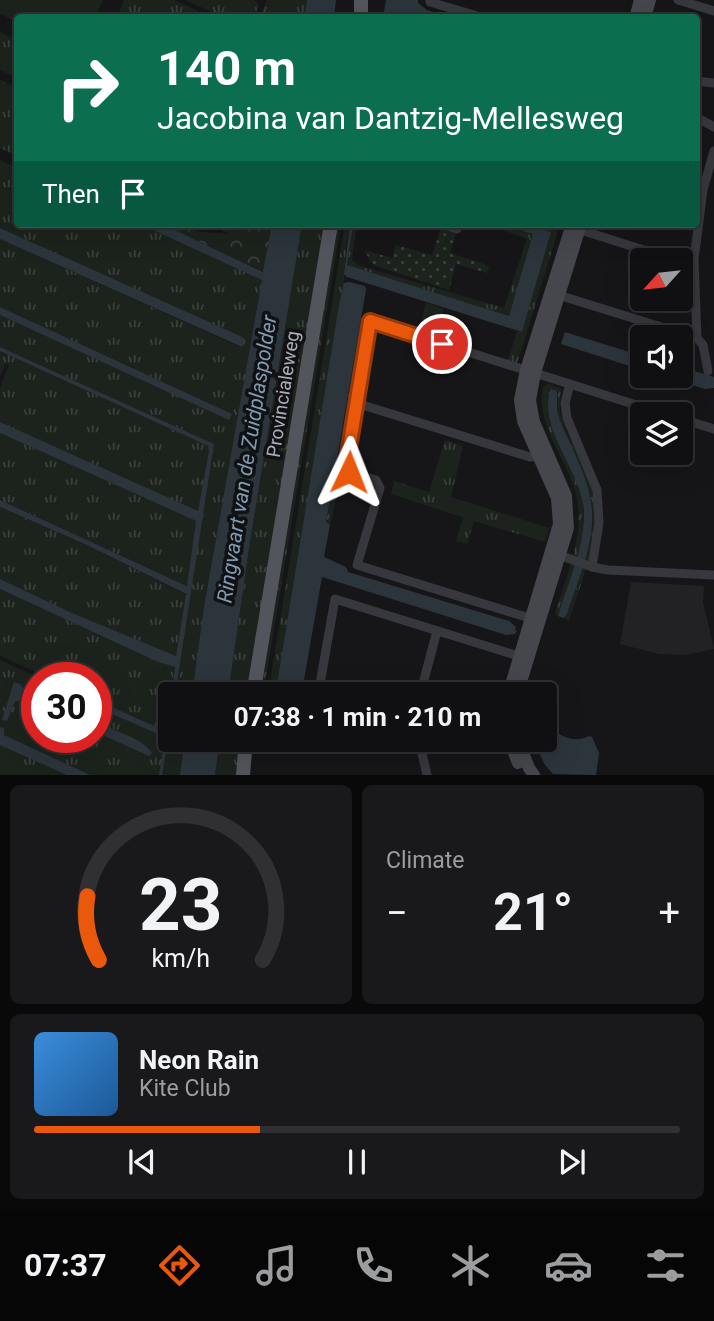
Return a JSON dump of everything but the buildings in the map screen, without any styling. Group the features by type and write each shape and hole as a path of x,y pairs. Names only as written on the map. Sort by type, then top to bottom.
{"main road":[{"name":"Provincialeweg","path":"255,682 330,228"},
{"path":"243,775 245,752"}],"street":[{"path":"678,0 714,12"},
{"path":"430,1 471,14"},
{"path":"700,189 714,151"},
{"path":"519,682 524,658 556,554 559,524 559,506 544,456 523,421 520,400 572,228"},
{"path":"579,228 640,248"},
{"path":"696,228 693,265 697,338"},
{"path":"554,294 697,338 703,345 708,371"},
{"path":"535,620 356,565 384,483 349,472 346,467 370,321 630,403"},
{"path":"570,384 565,403 566,418 597,490 599,523 592,568"},
{"path":"356,403 544,456"},
{"path":"693,423 714,429"},
{"path":"556,554 592,568 714,575"},
{"path":"320,682 335,599 524,658"},
{"path":"423,682 437,631"},
{"path":"514,682 524,658"},
{"path":"422,752 427,775"},
{"path":"514,752 523,775"},
{"path":"522,752 534,775"}],"shaded area":[{"path":"631,582 704,586 703,602 714,649 686,655 659,654 620,644"}],"green space":[{"path":"0,0 103,0 96,14 14,14 14,21 0,14"},
{"path":"124,0 174,0 204,14 119,14"},
{"path":"186,0 254,0 259,5 255,14 216,14"},
{"path":"267,0 310,0 307,14 261,14"},
{"path":"0,32 14,39 14,77 0,70"},
{"path":"0,80 14,87 14,155 0,148"},
{"path":"0,160 14,167 14,228 149,228 263,280 238,418 200,682 175,682 214,444 0,347 0,310 232,414 0,307 0,239 231,343 241,347 245,339 0,228"},
{"path":"170,228 196,228 195,231 230,234 218,228 271,228 264,272"},
{"path":"301,228 325,228 251,682 230,682"},
{"path":"334,228 340,228 265,682 259,682"},
{"path":"344,228 349,228 344,283 277,682 270,682"},
{"path":"352,228 356,228 352,259 357,265 504,308 527,239 497,228 515,228 534,234 509,316 347,265"},
{"path":"441,228 443,228 456,234 450,253 489,267 487,273 456,264 449,290 373,265 364,250 392,258 396,245 432,255"},
{"path":"537,228 558,231 517,364 508,361 517,331 522,332 551,233"},
{"path":"426,303 444,309 436,339 418,334"},
{"path":"361,320 367,321 342,472 372,483 369,491 340,482 330,525 326,523"},
{"path":"0,351 208,446 198,512 0,422 0,388 9,365 5,364 0,376"},
{"path":"547,383 561,389 561,416 588,476 594,502 595,519 590,553 569,620 563,618 567,614 589,548 592,508 583,474 560,421 557,411 558,395 549,420 580,489 584,521 574,569 558,616 555,614 573,557 579,513 573,484 544,416 543,386 546,387"},
{"path":"0,433 196,521 188,586 0,500"},
{"path":"445,440 463,446 451,497 549,528 545,542 474,521 467,544 456,541 463,517 391,494 394,481 429,492"},
{"path":"0,507 87,545 186,595 176,656 72,613 0,579"},
{"path":"0,589 158,662 175,667 172,682 158,682 158,727 112,707 112,662 21,662 21,665 0,656"},
{"path":"0,660 21,670 21,753 112,753 112,709 158,727 158,752 189,752 186,775 0,775"},
{"path":"218,752 241,752 239,775 215,775"}],"water":[{"path":"307,0 336,0 334,14 305,14"},
{"path":"386,0 418,0 427,10 440,14 384,14"},
{"path":"0,228 238,335 245,339 242,347 0,239"},
{"name":"Ringvaart van de Zuidplaspolder","path":"149,228 170,228 263,272 271,228 301,228 230,682 194,682 204,607 262,280"},
{"path":"350,228 352,228 347,265 509,316 533,234 514,228 538,228 551,232 522,332 344,274"},
{"path":"344,283 365,286 366,290 326,522 330,525 324,557 346,567 348,572 509,621 517,631 515,634 506,635 322,577 303,682 277,682 339,305"},
{"path":"0,307 232,414 229,420 0,315"},
{"path":"565,332 630,352 630,366 561,344"},
{"path":"0,347 214,444 177,682 173,682 175,667 158,662 0,589 0,579 72,613 176,656 186,594 87,545 0,507 0,500 187,586 196,521 0,433 0,422 198,511 208,446 0,351"},
{"path":"693,371 714,377 714,388 705,389 693,385"},
{"path":"551,389 557,392 557,411 585,478 592,512 586,556 567,614 563,618 558,616 579,551 584,511 576,481 554,434 548,404"},
{"path":"14,682 20,684 21,700 15,702 7,721 2,720"},
{"path":"112,707 158,727 158,734 112,714"},
{"path":"0,727 4,728 4,735 21,743 21,753 43,753 90,775 67,775 0,745"},
{"path":"112,730 142,743 152,753 149,756 112,739"},
{"path":"557,732 571,739 592,737 599,753 596,775 553,774 539,752 557,752"},
{"path":"163,752 166,752 162,775 159,775"},
{"path":"183,752 218,752 215,775 180,775"}],"route":[{"path":"349,472 346,467 370,321 442,344"}]}
